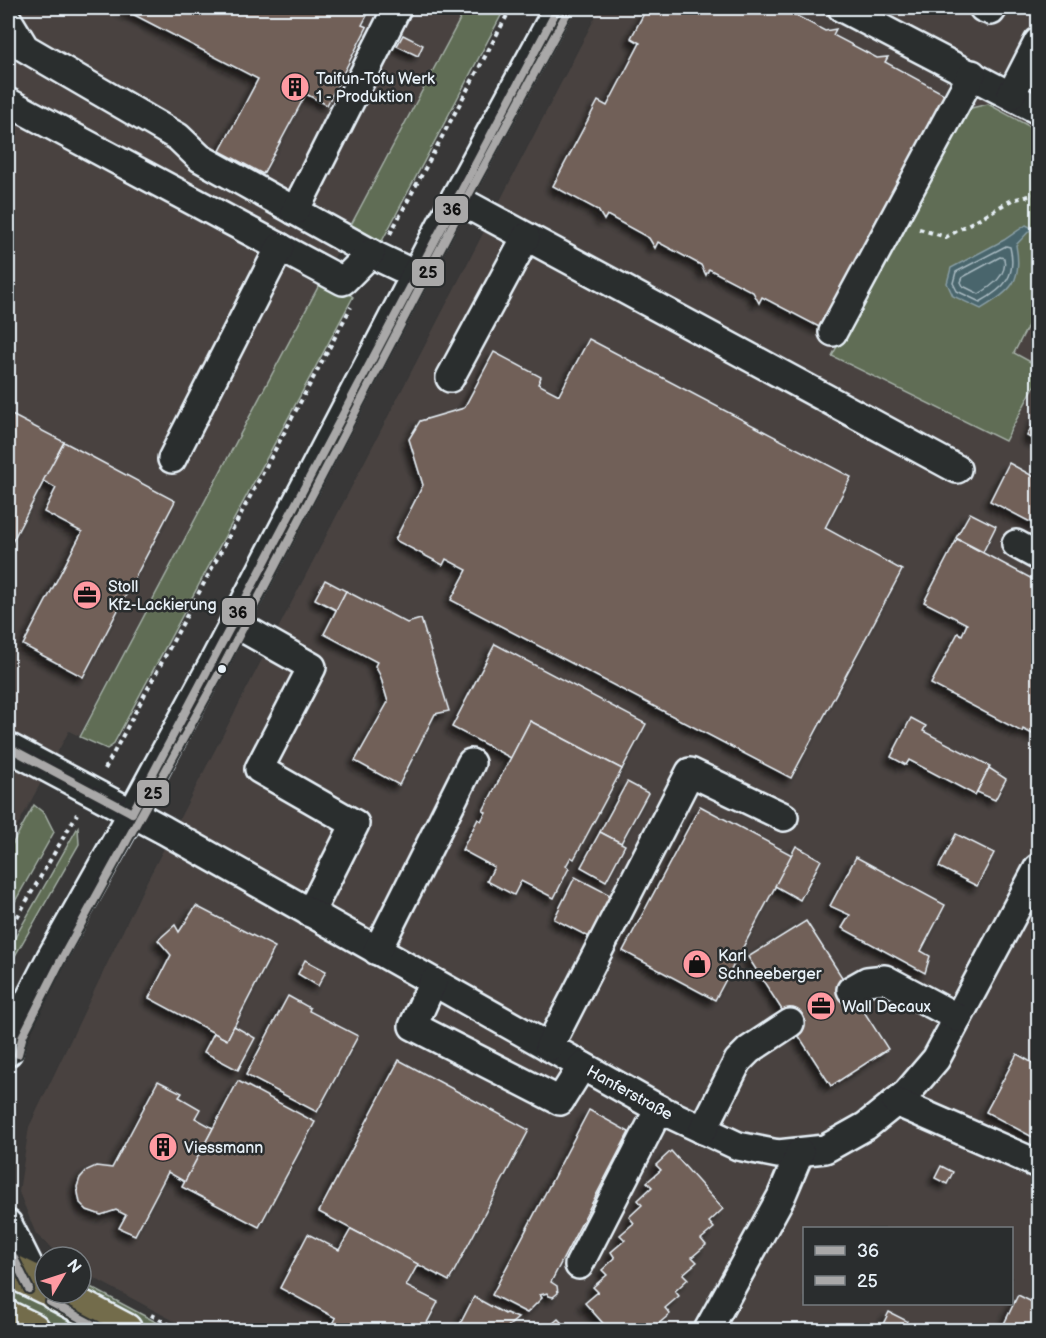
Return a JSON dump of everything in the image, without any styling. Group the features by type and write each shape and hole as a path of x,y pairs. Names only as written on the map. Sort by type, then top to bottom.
{"main road":[{"path":"8,1269 33,1282"},
{"path":"78,1305 125,1330"},
{"path":"8,1318 33,1330"}],"street":[{"path":"295,211 397,8"},
{"path":"10,1040 51,957 132,813 234,623 455,198 558,8"},
{"path":"842,8 1038,110"},
{"path":"983,8 991,11 993,8"},
{"path":"8,20 25,48 178,137 200,158 375,255 416,275"},
{"path":"1011,95 1038,42"},
{"path":"833,332 972,74"},
{"path":"8,102 343,281 375,255"},
{"path":"455,198 957,469"},
{"path":"450,378 526,237"},
{"path":"172,459 280,247"},
{"path":"234,623 312,666 259,769 355,824 310,913"},
{"name":"Hanferstraße","path":"8,747 132,813 659,1109 738,1146 778,1154 825,1149 866,1126 907,1093 936,1059 958,1018 1031,901 1038,868"},
{"path":"377,951 471,763"},
{"path":"549,1047 690,772 784,817"},
{"path":"851,990 867,981 885,979 958,1018"},
{"path":"433,982 413,1026 560,1101 582,1065"},
{"path":"704,1130 738,1061 750,1050 790,1023"},
{"path":"896,1102 1038,1164"},
{"path":"579,1265 659,1109"},
{"path":"708,1330 781,1197 800,1152"},
{"path":"8,1224 33,1266"}],"path":[{"path":"375,255 511,8"},
{"path":"894,219 946,237 1012,200 1038,194"},
{"path":"8,933 73,819 91,792 355,299"}],"shaded area":[{"path":"8,8 467,8 79,736 69,731 8,843"},
{"path":"600,8 1038,8 1038,1330 191,1330 93,1277 93,1245 48,1245 36,1234 19,1192 29,1127 144,887"}],"green space":[{"path":"466,8 505,8 381,243 350,227"},
{"path":"988,104 1038,131 1038,306 1014,353 1038,366 1038,379 1005,441 832,356 963,110"},
{"path":"325,274 353,297 113,745 107,749 80,737"},
{"path":"34,805 45,814 54,832 8,914 8,852"},
{"path":"78,827 79,844 8,968 8,950"},
{"path":"8,1288 33,1301 33,1305 41,1305 90,1330 57,1330 8,1307"},
{"path":"93,1288 171,1330 156,1330 93,1297"}],"water":[{"path":"1026,225 1032,228 1016,245 1018,268 1016,277 1007,290 981,309 953,296 947,283 951,268 1004,240"}],"building":[{"name":"Taifun-Tofu Werk 1 - Produktion","path":"121,8 371,8 362,25 367,27 327,105 306,94 263,174 220,151 258,79"},
{"path":"647,8 782,8 825,31 836,29 833,35 877,58 888,57 885,62 946,95 823,329 762,297 759,303 753,292 709,269 706,275 701,265 658,242 655,248 649,238 607,215 604,220 598,210 553,186 598,101 607,106 640,43 631,38"},
{"path":"403,35 423,45 418,56 397,46"},
{"path":"589,339 851,477 825,528 902,570 791,778 451,600 467,570 446,559 443,565 395,540 423,485 409,439 420,421 464,408 494,352 541,377 538,384 559,395"},
{"path":"8,413 64,442 8,550"},
{"path":"1038,413 1038,442 1027,436"},
{"name":"Stoll Kfz-Lackierung","path":"64,442 175,501 83,677 23,645 82,532 44,512 56,488 43,481"},
{"path":"1009,463 1038,479 1038,526 990,501"},
{"path":"970,513 996,526 983,552 956,538"},
{"path":"957,539 1038,582 1038,737 1023,729 1022,732 931,684 958,633 962,635 967,624 924,602"},
{"path":"325,580 346,591 336,610 315,599"},
{"path":"346,591 407,623 421,619 449,711 435,714 399,785 355,761 388,702 375,666 377,662 324,634"},
{"path":"495,644 646,724 622,769 530,721 511,758 452,727"},
{"path":"911,718 926,726 923,731 990,766 975,795 909,760 906,765 891,757"},
{"path":"530,721 622,769 574,859 571,857 566,866 569,868 554,898 521,881 514,895 487,881 494,867 462,850 478,819 481,821 486,812 483,811"},
{"path":"989,768 1006,779 995,800 977,792"},
{"path":"627,782 648,793 621,843 600,832"},
{"path":"700,806 792,855 715,1000 623,951"},
{"path":"600,832 625,845 606,881 581,867"},
{"path":"956,834 994,853 977,886 939,867"},
{"path":"796,846 821,860 800,900 775,886"},
{"path":"856,857 945,905 921,951 930,956 925,973 842,928 850,915 830,906"},
{"path":"575,877 614,897 593,939 554,919"},
{"path":"196,906 275,947 227,1040 149,998 171,955 158,940 175,925 179,932"},
{"name":"Wall Decaux","path":"806,921 888,1049 831,1086 748,957"},
{"path":"305,960 326,971 318,986 298,974"},
{"path":"288,996 310,1008 309,1011 358,1036 317,1112 246,1075"},
{"path":"234,1026 255,1038 238,1070 204,1052 214,1033 227,1040"},
{"path":"1017,1054 1038,1066 1038,1140 986,1112"},
{"path":"399,1060 529,1130 449,1281 319,1212"},
{"name":"Viessmann","path":"158,1081 182,1093 179,1097 200,1109 195,1118 213,1128 185,1182 168,1172 135,1235 119,1228 126,1215 116,1210 101,1215 87,1210 80,1203 77,1187 80,1178 87,1170 96,1166 112,1168"},
{"path":"238,1081 315,1122 259,1227 182,1187"},
{"path":"589,1110 629,1132 551,1282 557,1286 558,1293 553,1297 547,1293 540,1295 542,1298 527,1313 492,1295"},
{"path":"671,1151 723,1209 709,1222 714,1228 701,1239 706,1245 692,1257 697,1262 683,1274 688,1279 675,1291 679,1296 665,1308 670,1314 657,1325 661,1330 609,1330 585,1303 598,1292 593,1287 607,1275 602,1270 615,1258 611,1252 625,1240 620,1235 634,1223 629,1217 642,1205 638,1200 652,1187 647,1182 661,1170 656,1165"},
{"path":"941,1166 953,1172 947,1184 935,1178"},
{"path":"351,1229 418,1264 406,1286 438,1302 423,1330 360,1330 353,1327 351,1330 341,1330 332,1326 336,1318 280,1288 308,1234 339,1250"},
{"path":"1018,1295 1038,1305 1038,1330 1001,1330"},
{"path":"474,1297 505,1314 518,1318 504,1330 457,1330"},
{"path":"889,1312 907,1321 903,1328 907,1330 880,1330"},
{"path":"558,1319 569,1330 545,1330"}],"transit line":[{"name":"36","path":"132,813 558,8"},
{"name":"25","path":"18,1054 23,1035 60,962 221,670 464,203 567,13"},
{"name":"36","path":"8,747 132,813"},
{"name":"25","path":"8,1246 29,1289"},
{"name":"25","path":"56,1305 103,1330"}],"place":[{"name":"Taifun-Tofu Werk 1 - Produktion","path":"295,87"},
{"name":"Stoll Kfz-Lackierung","path":"87,595"},
{"name":"Karl Schneeberger","path":"697,964"},
{"name":"Wall Decaux","path":"821,1006"},
{"name":"Viessmann","path":"163,1147"}]}
